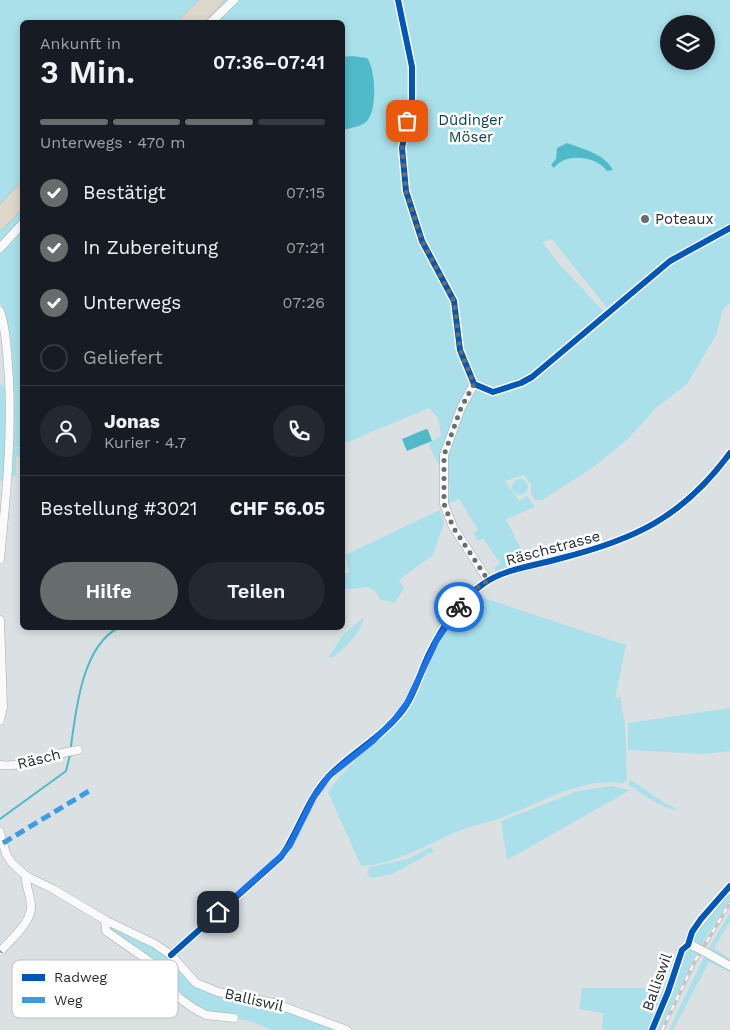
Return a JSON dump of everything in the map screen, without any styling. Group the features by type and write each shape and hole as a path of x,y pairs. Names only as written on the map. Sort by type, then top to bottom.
{"highway":[{"path":"187,20 207,0"},
{"path":"198,20 218,0"},
{"path":"0,212 20,191"},
{"path":"0,224 20,203"}],"street":[{"path":"214,20 234,0"},
{"path":"398,0 412,67 412,99 403,143 406,191 422,241 454,301 460,350 474,384 493,392 526,380 670,261 730,228"},
{"path":"0,248 20,226"},
{"path":"0,311 6,350 11,420 10,461 0,559"},
{"path":"474,384 461,408 444,455 444,504 453,527 488,580"},
{"name":"Räschstrasse","path":"171,955 281,856 321,786 329,776 373,741 394,720 407,703 428,656 450,620 469,594 488,580 509,572 610,546 637,534 666,517 690,498 709,480 730,453"},
{"path":"0,620 3,704 0,720"},
{"name":"Räsch","path":"0,765 18,765 78,750"},
{"path":"0,832 6,854 12,863 26,876 53,888 105,920 141,936 171,955"},
{"path":"1,951 24,924 32,909 25,882 26,876"},
{"name":"Balliswil","path":"652,1030 668,992 682,950 691,946 692,932 730,886"},
{"path":"105,920 106,931 148,960"},
{"path":"691,946 730,966"},
{"name":"Balliswil","path":"171,955 175,960"},
{"name":"Balliswil","path":"178,964 187,976 208,989 274,1003 347,1030"},
{"path":"178,994 185,1002 203,1014 234,1018"}],"green space":[{"name":"Düdinger Möser","path":"0,0 730,0 730,226 665,261 607,308 552,239 542,242 561,266 607,315 670,263 730,231 730,303 723,309 716,335 687,384 657,407 628,439 592,468 542,500 535,500 531,493 531,484 524,475 505,481 519,501 527,496 535,507 506,519 528,564 496,571 494,568 500,563 483,538 478,541 473,533 478,530 459,499 448,504 450,485 428,444 441,435 438,418 429,408 345,443 345,20 20,20 20,446 13,448 13,373 9,334 0,302"},
{"path":"2,384 8,390 9,449 20,448 20,457 16,456 16,475 0,481 0,385"},
{"path":"520,479 528,487 520,495 512,487"},
{"path":"440,510 444,523 433,555 399,580 404,589 394,603 380,599 376,592 368,587 345,588 345,573 349,572 345,555"},
{"path":"475,595 626,645 615,698 620,697 625,724 627,779 624,783 607,782 576,788 501,818 471,826 386,862 361,866 328,792 348,768 404,713 417,694 441,641"},
{"path":"364,617 359,629 351,640 332,658 329,657 342,636"},
{"path":"730,708 730,751 704,754 628,750 628,723"},
{"path":"631,780 663,802 677,809 663,806 645,796 628,784"},
{"path":"611,786 630,790 507,860 501,821 578,791"},
{"path":"431,847 434,851 392,874 371,878 367,874 370,867 408,859"},
{"path":"730,890 730,899 699,948 692,938"},
{"path":"730,913 730,921 714,948 730,959 730,963 707,951"},
{"path":"110,926 152,945 171,960 148,960 106,927"},
{"path":"690,948 698,950 659,1030 654,1030 682,955"},
{"path":"705,955 730,968 730,972 709,962 673,1030 669,1030"},
{"path":"178,968 194,985 211,994 275,1005 339,1030 273,1030 250,1021 205,1013 181,998 178,994"},
{"path":"582,988 667,988 649,1030 602,1030 603,1013 579,1009"}],"shaded area":[{"path":"345,57 367,58 374,81 374,101 372,111 365,123 345,129"},
{"path":"567,143 599,156 613,170 607,171 596,162 581,158 566,160 554,168 551,165 556,159 557,148"},
{"path":"426,429 432,441 407,451 402,439"}],"waterway":[{"path":"71,746 75,715 89,664 96,649 106,637 115,630"},
{"path":"0,819 66,771 70,755"}],"railway":[{"path":"662,1030 695,961 730,903"}],"marked path":[{"path":"3,843 89,791"}],"cycle path":[{"path":"398,0 412,67 412,99 402,148 406,191 422,241 454,301 460,350 474,384 493,392 521,383 532,377 670,261 730,228"},
{"path":"171,955 281,857 321,785 339,767 390,725 407,704 439,636 451,616 474,591 500,575 519,568 610,544 654,523 675,510 694,494 730,453"},
{"path":"652,1030 668,992 682,950 688,945 692,932 701,919 730,886"}],"way so far":[{"path":"407,121 402,148 406,191 422,241 439,274 450,290 454,301 460,350 474,384 461,408 444,455 444,504 453,527 488,580 469,594 459,607"}],"place":[{"name":"Poteaux","path":"645,219"}],"route":[{"path":"218,912 270,867 290,845 314,797 329,776 373,741 394,720 407,703 428,656 459,607"}]}
